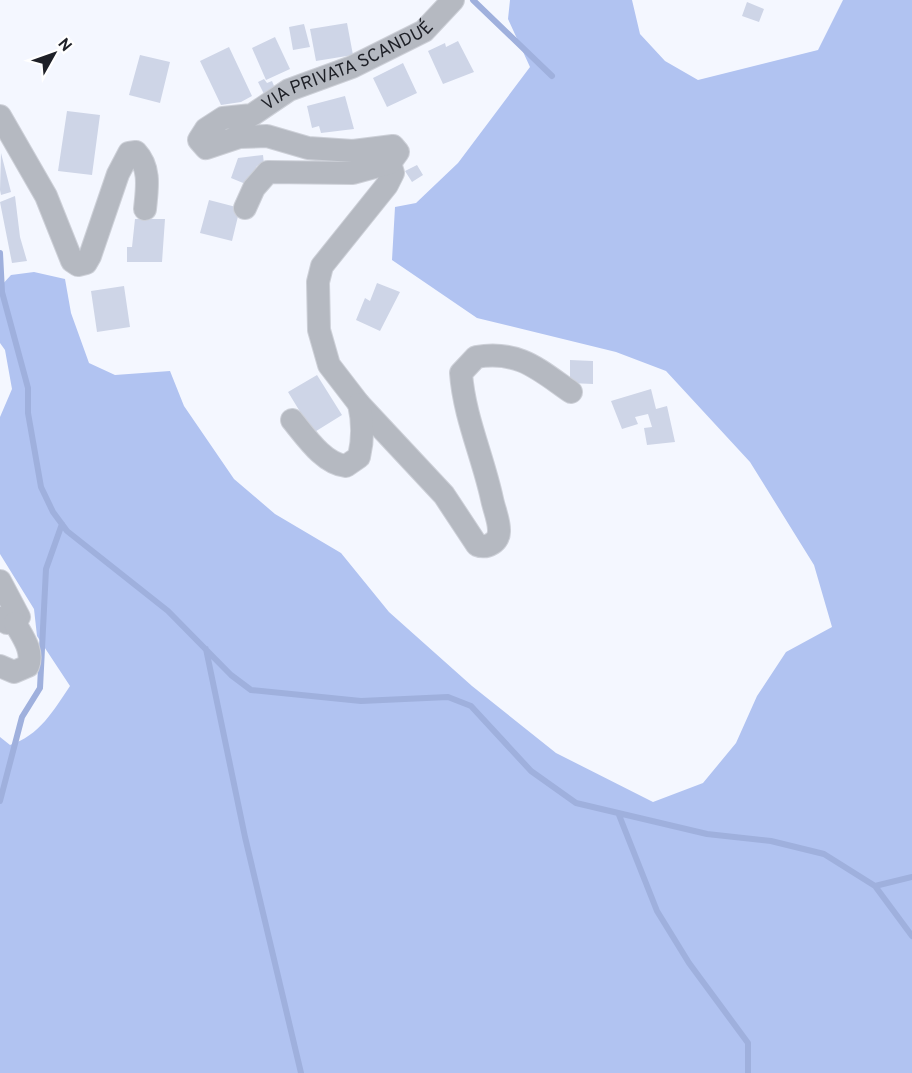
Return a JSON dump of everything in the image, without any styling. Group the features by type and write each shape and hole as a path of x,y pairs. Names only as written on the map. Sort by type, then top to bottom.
{"street":[{"name":"VIA PRIVATA SCANDUÉ","path":"390,163 398,152 393,146 353,151 308,148 267,136 239,137 206,148 200,140 206,129 223,118 252,115 289,90 352,67 424,31 453,0"},
{"path":"0,116 46,196 72,261 78,265 86,263 90,256 118,174 129,153 136,152 145,164 148,184 145,209"},
{"path":"245,208 254,188 268,172 353,172 390,163 393,173 387,185 322,266 318,282 319,330 323,353 328,365 359,404 444,495 474,543 484,547 495,541 499,532 487,477 464,395 461,373 477,357 505,355 531,363 571,392"},
{"path":"292,420 314,447 338,465 346,466 359,458 361,449 362,417 359,404"},
{"path":"0,581 19,617 7,620 26,643 31,659 28,666 14,672 0,666"}],"shaded area":[{"path":"510,0 632,0 640,34 665,61 698,80 818,50 843,0 912,0 912,1073 0,1073 0,737 10,745 38,729 70,686 37,636 34,609 0,554 0,417 12,389 5,350 0,343 0,287 11,275 34,272 65,279 71,313 89,363 115,375 170,371 184,406 234,479 275,514 341,553 389,612 472,686 556,753 653,802 703,783 736,743 757,696 786,652 832,627 814,565 750,462 666,371 616,352 477,318 392,260 395,207 416,203 458,163 530,67 508,19"}],"building":[{"path":"747,2 764,9 759,22 742,16"},
{"path":"347,23 353,55 316,61 310,29"},
{"path":"304,24 310,47 293,50 289,27"},
{"path":"275,37 290,69 266,80 252,48"},
{"path":"458,41 474,72 443,84 428,51 445,43 446,47"},
{"path":"229,47 252,96 241,102 221,105 200,61"},
{"path":"140,55 170,62 160,103 129,95"},
{"path":"403,63 417,93 387,107 373,78"},
{"path":"264,79 267,83 272,81 276,91 266,98 258,82"},
{"path":"345,96 354,129 321,133 319,126 312,128 307,106"},
{"path":"67,111 100,115 92,175 58,171"},
{"path":"1,153 11,192 1,195 0,190"},
{"path":"263,155 264,164 257,166 248,185 231,178 238,158"},
{"path":"417,165 423,175 412,182 405,171"},
{"path":"15,196 20,237 27,261 12,263 0,202"},
{"path":"209,200 240,208 232,241 200,233"},
{"path":"135,219 165,219 162,262 127,262 127,247 132,247"},
{"path":"377,283 400,292 380,331 356,320 365,298 370,301"},
{"path":"124,286 130,327 97,332 91,291"},
{"path":"570,360 593,361 593,384 570,383"},
{"path":"317,375 342,415 313,433 288,392"},
{"path":"651,389 656,409 667,406 675,442 647,445 644,428 652,427 648,414 635,417 638,424 622,429 611,401"}],"waterway":[{"path":"473,0 552,76"},
{"path":"0,253 2,292 28,388 28,413 41,487 53,512 67,531 168,611 231,675 251,690 361,701 448,697 471,706 531,771 576,803 707,834 771,841 824,854 875,886 912,936"},
{"path":"0,801 22,717 40,688 46,569 62,524"},
{"path":"206,649 245,837 301,1073"},
{"path":"619,815 657,911 689,963 748,1043 748,1073"},
{"path":"875,886 912,877"}]}
